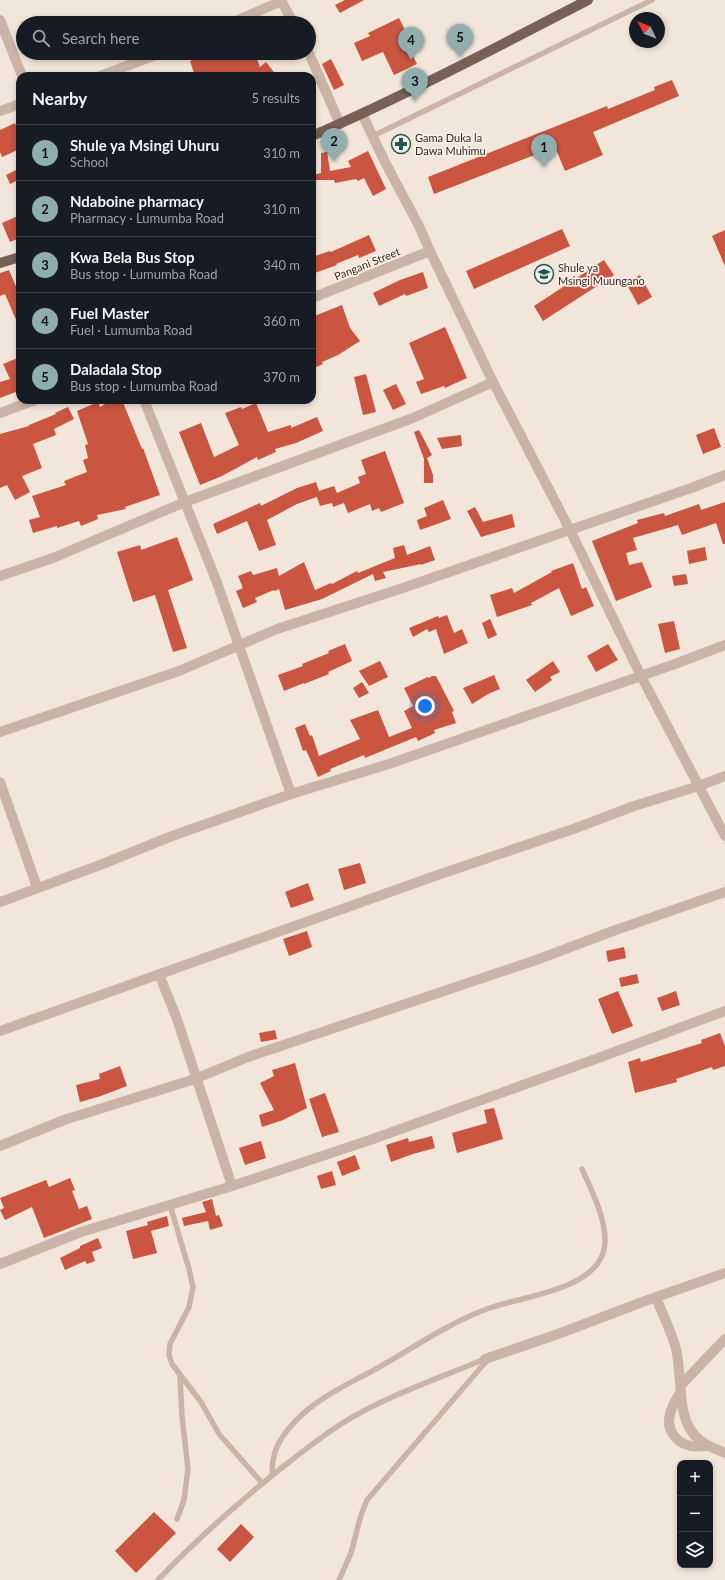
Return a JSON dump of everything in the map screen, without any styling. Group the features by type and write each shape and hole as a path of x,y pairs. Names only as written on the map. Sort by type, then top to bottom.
{"main road":[{"path":"316,134 362,114 588,0"},
{"path":"0,263 16,258"}],"street":[{"path":"247,16 282,0 290,16"},
{"path":"0,20 20,72"},
{"path":"111,72 142,60"},
{"path":"312,60 340,124"},
{"path":"0,111 16,105"},
{"path":"362,114 386,164 419,226 493,382 570,530 641,676 725,836"},
{"name":"Pangani Street","path":"316,296 430,251"},
{"path":"0,576 53,558 185,502 413,418 493,382"},
{"path":"0,413 24,404"},
{"path":"146,404 216,580 291,794"},
{"path":"0,732 179,670 277,629 570,530 725,475"},
{"path":"0,902 37,887 100,865 172,836 291,794 389,764 725,645"},
{"path":"0,1031 476,861 725,776"},
{"path":"0,782 37,887"},
{"path":"0,1146 64,1120 195,1079 248,1057 518,967 725,892"},
{"path":"158,974 177,1020 195,1079 232,1186"},
{"path":"0,1264 80,1232 232,1186 370,1140 635,1045 725,1011"},
{"path":"487,1359 656,1297 725,1274"},
{"path":"656,1297 675,1346 680,1370 684,1415 691,1432 709,1446 725,1453"},
{"path":"709,1446 690,1446 680,1442 673,1436 669,1425 670,1413 681,1389 725,1339"}],"lane":[{"path":"373,136 652,0"},
{"path":"272,1475 273,1452 282,1437 311,1406 348,1383 488,1308 567,1285 579,1279 594,1267 601,1259 604,1248 605,1233 594,1197 582,1169"},
{"path":"170,1204 193,1287 189,1307 170,1344 169,1355 172,1364 180,1377 201,1402 219,1434 262,1483"},
{"path":"158,1580 184,1553 262,1483 309,1446 341,1424 375,1405 487,1359"},
{"path":"339,1580 351,1553 361,1515 368,1500 487,1359"},
{"path":"177,1519 184,1500 188,1469 182,1416 180,1377"}],"building":[{"path":"345,0 364,0 340,13 335,5"},
{"path":"399,18 409,38 405,40 417,64 394,75 383,52 362,61 354,43 370,36 368,33"},
{"path":"331,59 344,85 334,90 322,64"},
{"path":"258,60 260,67 266,62 274,72 194,72 190,61"},
{"path":"672,80 679,96 593,132 603,155 565,171 555,147 434,194 428,177 607,106 608,109 655,90 654,87"},
{"path":"15,123 16,125 16,151 2,157 0,152 0,130"},
{"path":"368,151 386,189 373,196 364,178 358,181 356,179 335,183 334,180 316,180 316,174 321,173 321,153 327,152 330,171 351,167 348,161"},
{"path":"16,170 16,181 10,184 6,175"},
{"path":"16,217 16,240 10,242 2,223"},
{"path":"562,229 570,246 474,289 466,271"},
{"path":"725,230 725,266 712,236"},
{"path":"369,235 376,251 359,258 358,255 316,273 316,256 330,251 331,252"},
{"path":"604,260 614,275 543,321 534,306"},
{"path":"9,270 16,287 16,320 5,294 0,296 0,273"},
{"path":"423,272 428,288 406,296 405,294 379,306 373,293 400,280"},
{"path":"640,275 652,297 638,305 626,283"},
{"path":"342,305 350,328 360,341 338,355 322,362 323,364 316,367 316,315"},
{"path":"445,327 467,378 445,388 444,386 421,394 416,382 424,379 409,343"},
{"path":"16,359 16,392 0,398 0,382 10,379 3,364"},
{"path":"366,374 376,412 363,415 354,377"},
{"path":"396,384 406,404 393,410 383,390"},
{"path":"93,404 99,404 100,407 105,404 124,404 142,449 143,448 160,495 125,507 126,509 97,515 98,519 81,526 79,521 57,528 57,526 33,533 29,520 40,517 32,496 66,485 64,481 87,472 83,460 88,458 85,445 88,444 77,411"},
{"path":"256,404 268,432 291,425 291,428 317,417 323,431 296,443 275,449 276,452 258,460 257,457 222,476 200,485 179,432 201,423 214,457 239,445 225,413 241,407 242,409"},
{"path":"68,407 74,419 54,429 56,435 33,444 42,468 22,476 30,492 15,500 7,485 0,488 0,434 29,426"},
{"path":"714,428 721,447 703,454 696,435"},
{"path":"419,430 432,455 427,458 433,475 433,483 424,483 424,459 414,432"},
{"path":"461,435 462,446 442,449 437,438"},
{"path":"385,451 404,503 381,512 379,508 372,511 370,504 348,513 344,503 333,507 332,503 320,506 317,497 297,504 267,520 276,545 259,551 247,521 217,534 213,524 260,503 261,506 297,488 316,482 319,491 334,486 337,493 360,483 358,477 366,474 361,460"},
{"path":"443,500 451,519 420,530 417,520 427,516 424,508"},
{"path":"725,502 725,544 723,544 716,523 682,535 678,525 633,538 637,550 626,553 629,565 642,562 652,587 616,601 592,541 638,523 637,520 664,513 665,516 699,504 701,510"},
{"path":"475,507 483,522 512,514 515,527 481,537 467,511"},
{"path":"177,537 193,580 168,590 187,648 173,652 155,595 133,602 117,552 140,545 141,550"},
{"path":"404,545 407,555 430,546 435,560 421,565 383,572 386,578 375,581 373,574 322,599 285,610 279,589 255,598 257,602 243,608 236,591 243,588 238,576 251,571 253,575 277,568 279,576 304,562 315,590 331,583 332,584 357,571 358,573 395,558 393,548"},
{"path":"705,547 707,560 689,564 687,551"},
{"path":"573,563 582,589 586,587 594,606 571,616 559,588 531,603 532,605 497,617 490,595 512,588 514,593 552,572 551,571"},
{"path":"686,574 688,584 674,586 672,576"},
{"path":"447,615 454,633 462,629 468,643 444,654 436,629 429,632 427,629 413,637 409,628 438,616 439,618"},
{"path":"490,619 497,635 488,639 482,623"},
{"path":"674,621 680,649 665,653 658,624"},
{"path":"345,644 352,661 328,672 329,674 284,691 278,675 303,666 302,664 329,653 328,651"},
{"path":"608,644 618,660 596,672 587,656"},
{"path":"380,661 388,677 369,686 359,671"},
{"path":"553,661 560,672 550,677 552,680 535,692 526,680"},
{"path":"494,675 500,689 488,694 472,704 463,688"},
{"path":"432,676 436,676 454,711 452,712 456,723 434,730 435,733 418,741 416,737 365,758 364,755 330,769 331,771 318,777 306,750 303,751 295,728 305,724 310,736 312,735 319,756 360,739 350,720 378,710 389,737 412,728 404,711 413,706 404,688"},
{"path":"362,682 369,693 359,698 353,688"},
{"path":"360,863 366,883 344,890 338,869"},
{"path":"308,883 314,900 291,908 285,892"},
{"path":"307,931 312,947 289,956 283,939"},
{"path":"624,947 626,958 608,962 606,951"},
{"path":"637,974 639,983 621,987 619,978"},
{"path":"618,991 633,1026 612,1034 598,999"},
{"path":"676,991 680,1005 662,1011 657,998"},
{"path":"275,1030 277,1039 261,1042 259,1033"},
{"path":"720,1033 725,1046 725,1066 713,1070 712,1067 676,1079 677,1082 635,1093 628,1062 640,1058 641,1062 702,1043 701,1040"},
{"path":"295,1063 307,1108 283,1120 262,1127 259,1115 274,1110 260,1083 274,1076 272,1070"},
{"path":"120,1066 127,1086 80,1102 76,1085 100,1079 99,1074"},
{"path":"325,1093 339,1132 322,1137 309,1099"},
{"path":"494,1108 503,1139 457,1153 452,1133 487,1123 484,1110"},
{"path":"432,1136 435,1148 391,1162 386,1145 408,1138 409,1142"},
{"path":"261,1141 266,1158 245,1165 239,1148"},
{"path":"355,1155 360,1169 342,1176 337,1162"},
{"path":"332,1171 336,1185 321,1189 317,1176"},
{"path":"70,1178 75,1190 72,1191 79,1209 87,1206 92,1219 44,1238 32,1207 5,1220 0,1210 4,1208 0,1198 46,1180 49,1187"},
{"path":"212,1199 216,1216 219,1215 223,1226 210,1230 208,1221 184,1226 182,1218 206,1212 202,1202"},
{"path":"167,1216 169,1226 151,1231 157,1253 133,1259 126,1231 148,1225 147,1222"},
{"path":"98,1238 102,1248 92,1252 95,1261 87,1264 85,1261 65,1270 60,1258 80,1248 80,1246"},
{"path":"154,1512 176,1533 136,1573 115,1551"},
{"path":"241,1524 254,1537 230,1562 217,1549"}],"place":[{"name":"Daladala Stop","path":"460,57"},
{"name":"Fuel Master","path":"411,60"},
{"name":"Kwa Bela Bus Stop","path":"415,101"},
{"name":"Gama Duka la Dawa Muhimu","path":"401,144"},
{"name":"Ndaboine pharmacy","path":"334,161"},
{"name":"Shule ya Msingi Uhuru","path":"544,167"},
{"name":"Shule ya Msingi Muungano","path":"544,274"}]}
